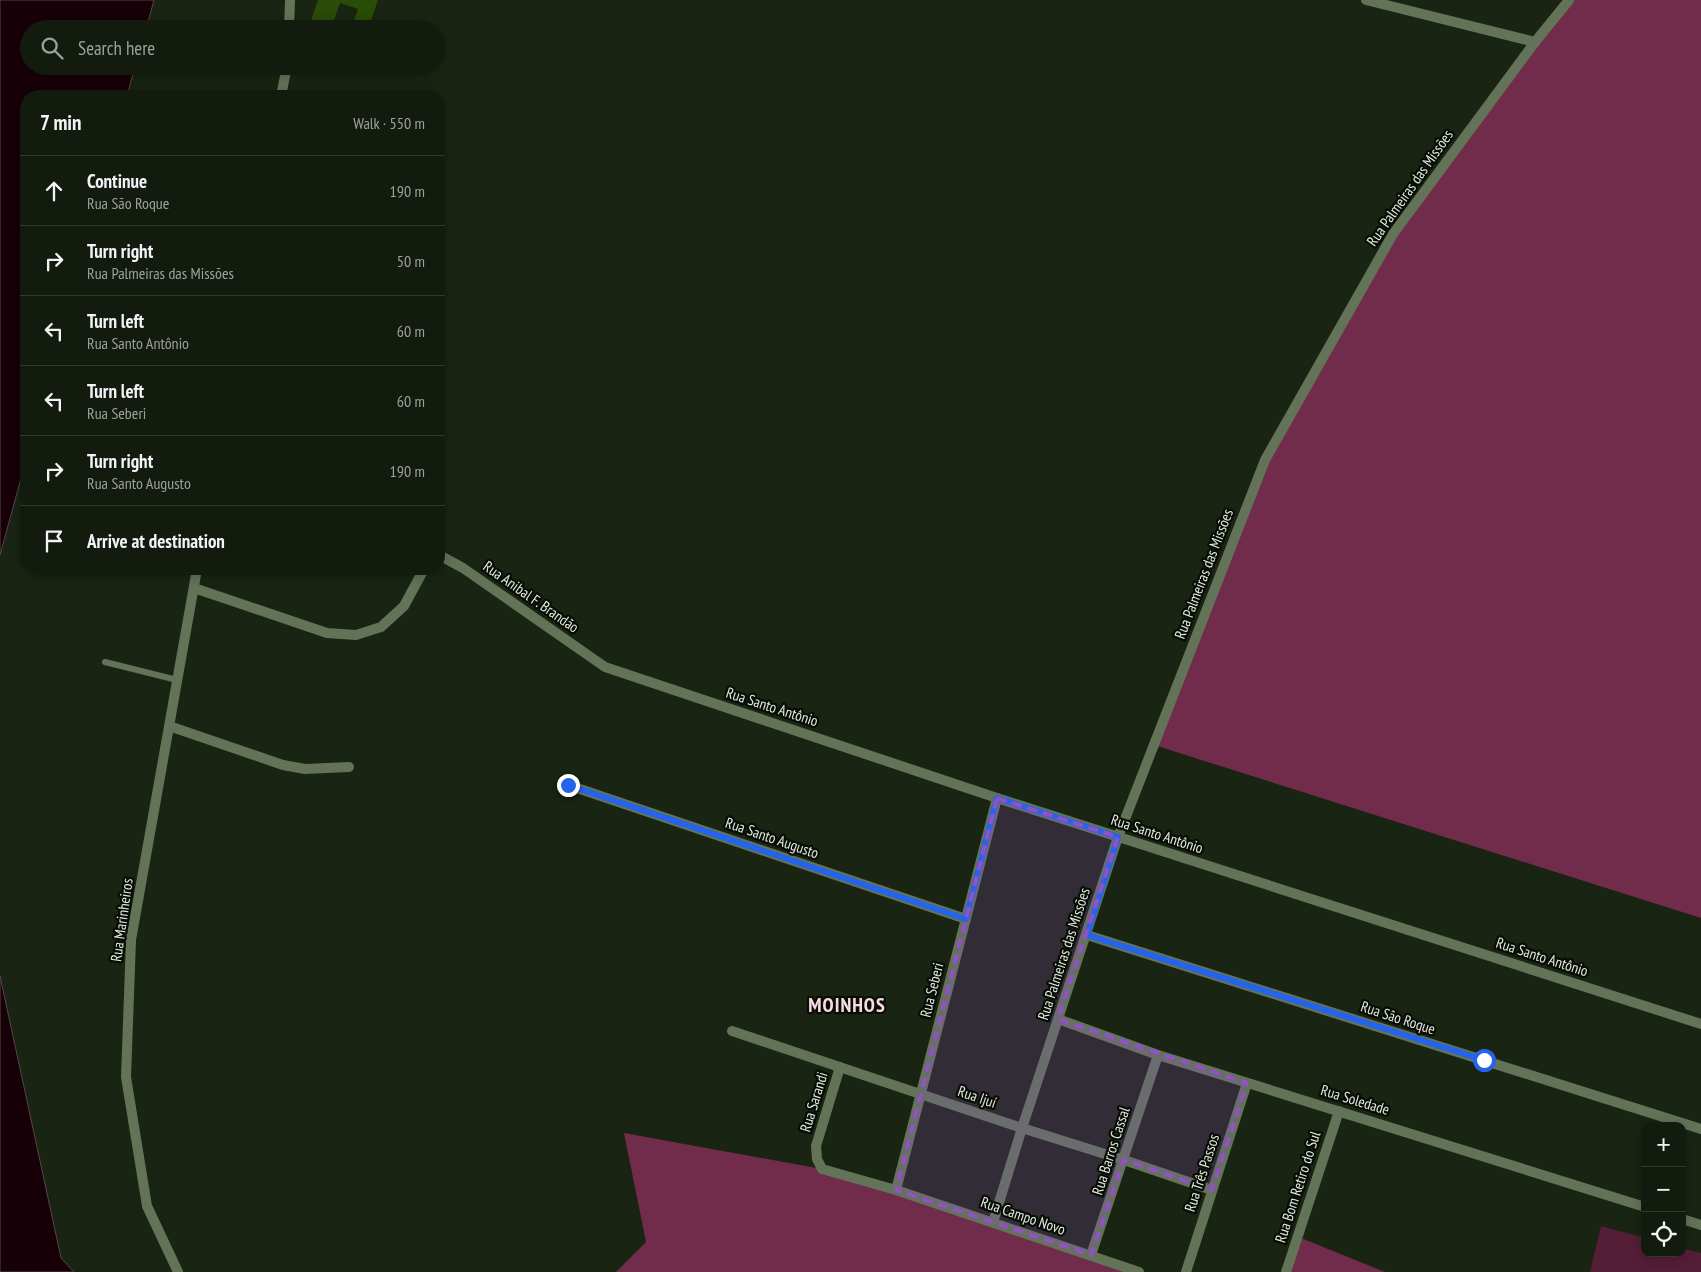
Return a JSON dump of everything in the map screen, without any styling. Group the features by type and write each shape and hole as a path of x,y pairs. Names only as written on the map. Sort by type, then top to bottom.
{"street":[{"path":"289,20 290,0"},
{"path":"1366,0 1535,42"},
{"name":"Rua Palmeiras das Missões","path":"993,1222 1118,837 1265,460 1393,234 1535,42 1570,0"},
{"path":"282,90 284,75"},
{"name":"Rua Anibal F. Brandão","path":"445,558 463,568 605,667"},
{"name":"Rua Marinheiros","path":"178,1272 147,1206 126,1077 131,940 196,575"},
{"path":"194,588 327,632 356,636 381,626 404,606 421,575"},
{"name":"Rua Santo Antônio","path":"605,667 997,798 1701,1024"},
{"path":"169,726 284,765 305,769 349,767"},
{"name":"Rua Santo Augusto","path":"568,785 966,919"},
{"name":"Rua Seberi","path":"896,1190 997,798"},
{"name":"Rua São Roque","path":"1087,935 1701,1129"},
{"name":"Rua Soledade","path":"1058,1019 1158,1055 1641,1206"},
{"name":"Rua Ijuí","path":"732,1031 1212,1190"},
{"name":"Rua Barros Cassal","path":"1091,1256 1158,1055"},
{"name":"Rua Sarandi","path":"816,1146 840,1067"},
{"name":"Rua Três Passos","path":"1186,1272 1247,1082"},
{"name":"Rua Bom Retiro do Sul","path":"1286,1272 1339,1111"},
{"name":"Rua Campo Novo","path":"816,1146 817,1159 822,1170 896,1190 1139,1272"},
{"path":"1686,1220 1701,1225"}],"lane":[{"path":"105,662 177,680"}],"highlighted area":[{"path":"997,798 1118,837 1058,1019 1247,1083 1212,1190 1124,1160 1091,1255 896,1190"}],"shaded area":[{"path":"0,0 154,0 148,20 20,20 20,75 133,75 129,90 20,90 20,482 0,555"},
{"path":"1569,0 1701,0 1701,918 1154,745 1265,460 1393,234"},
{"path":"0,976 61,1258 74,1272 0,1272"},
{"path":"624,1133 822,1169 1137,1272 616,1272 646,1242"},
{"path":"1601,1226 1641,1237 1641,1257 1686,1257 1686,1249 1701,1253 1701,1272 1590,1272"},
{"path":"1296,1236 1385,1272 1285,1272"}],"building":[{"path":"318,0 378,0 371,20 354,20 358,9 340,3 334,20 311,20"}],"district":[{"name":"MOINHOS","path":"847,1005"}],"route":[{"path":"568,785 966,919 997,798 1118,837 1087,935 1484,1060"}]}
